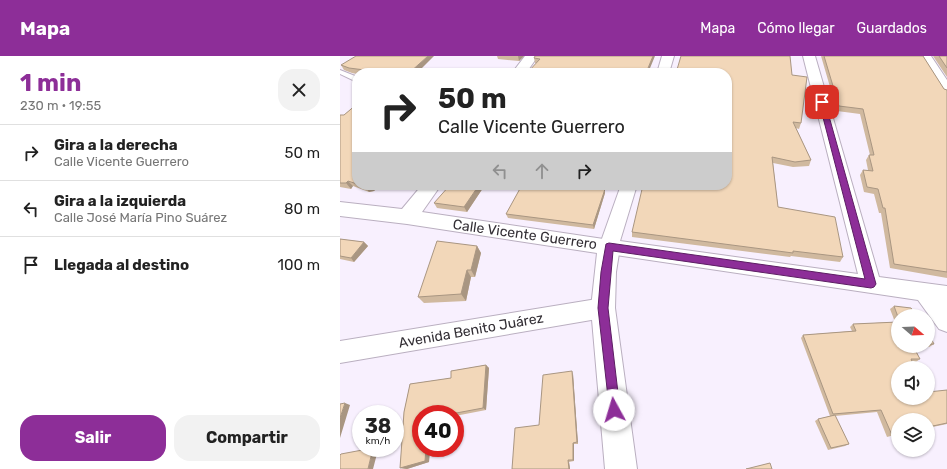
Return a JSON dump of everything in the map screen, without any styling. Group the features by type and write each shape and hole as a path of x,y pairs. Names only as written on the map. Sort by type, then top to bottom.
{"street":[{"path":"523,68 532,56"},
{"path":"664,68 668,56"},
{"path":"809,56 871,284"},
{"path":"925,56 947,90"},
{"path":"407,217 428,190"},
{"path":"621,469 603,308 605,272 609,247 626,190"},
{"name":"Calle Vicente Guerrero","path":"340,209 407,217 947,295"},
{"path":"924,291 947,322"},
{"name":"Avenida Benito Juárez","path":"340,352 603,308"}],"lane":[{"path":"340,72 352,77"}],"building":[{"path":"356,56 428,56 415,68 352,68 341,65"},
{"path":"535,56 653,56 648,68 532,68 540,59 534,58"},
{"path":"681,56 790,56 792,75 807,77 801,123 793,122 811,160 795,162 772,157 778,207 835,217 843,257 793,251 793,253 632,232 642,190 732,190 732,68 677,68"},
{"path":"824,56 923,56 944,89 947,90 947,272 894,264 885,208 883,208 878,189 867,187 863,170 873,171 869,155 874,155 863,109 839,106"},
{"path":"939,56 947,56 947,68"},
{"path":"352,108 352,182 348,181 346,183 340,183 340,115 344,115"},
{"path":"446,190 476,190 464,207 434,203"},
{"path":"519,190 605,190 593,225 506,214"},
{"path":"340,239 364,242 351,258 340,256"},
{"path":"437,241 477,246 471,270 467,270 461,294 418,297"},
{"path":"894,306 912,309 895,309"},
{"path":"891,322 891,353 917,353 920,359 911,359 912,361 891,361 891,405 935,405 935,391 947,390 947,423 935,426 935,413 891,413 891,433 881,410 833,414 803,335 856,331 853,324"},
{"path":"486,365 483,408 464,412 464,405 412,405 412,457 425,457 425,461 400,468 401,457 404,457 404,412 410,384 451,378 451,371"},
{"path":"572,371 577,442 573,443 573,460 568,460 569,469 512,469 515,428 539,425 543,375"},
{"path":"345,403 340,418 340,404"},
{"path":"835,415 849,444 831,448 818,419"},
{"path":"352,452 352,457 371,457 368,469 340,469 341,454"},
{"path":"770,463 772,469 746,469"}],"route":[{"path":"614,410 603,308 605,272 609,247 871,284 822,102"}]}
